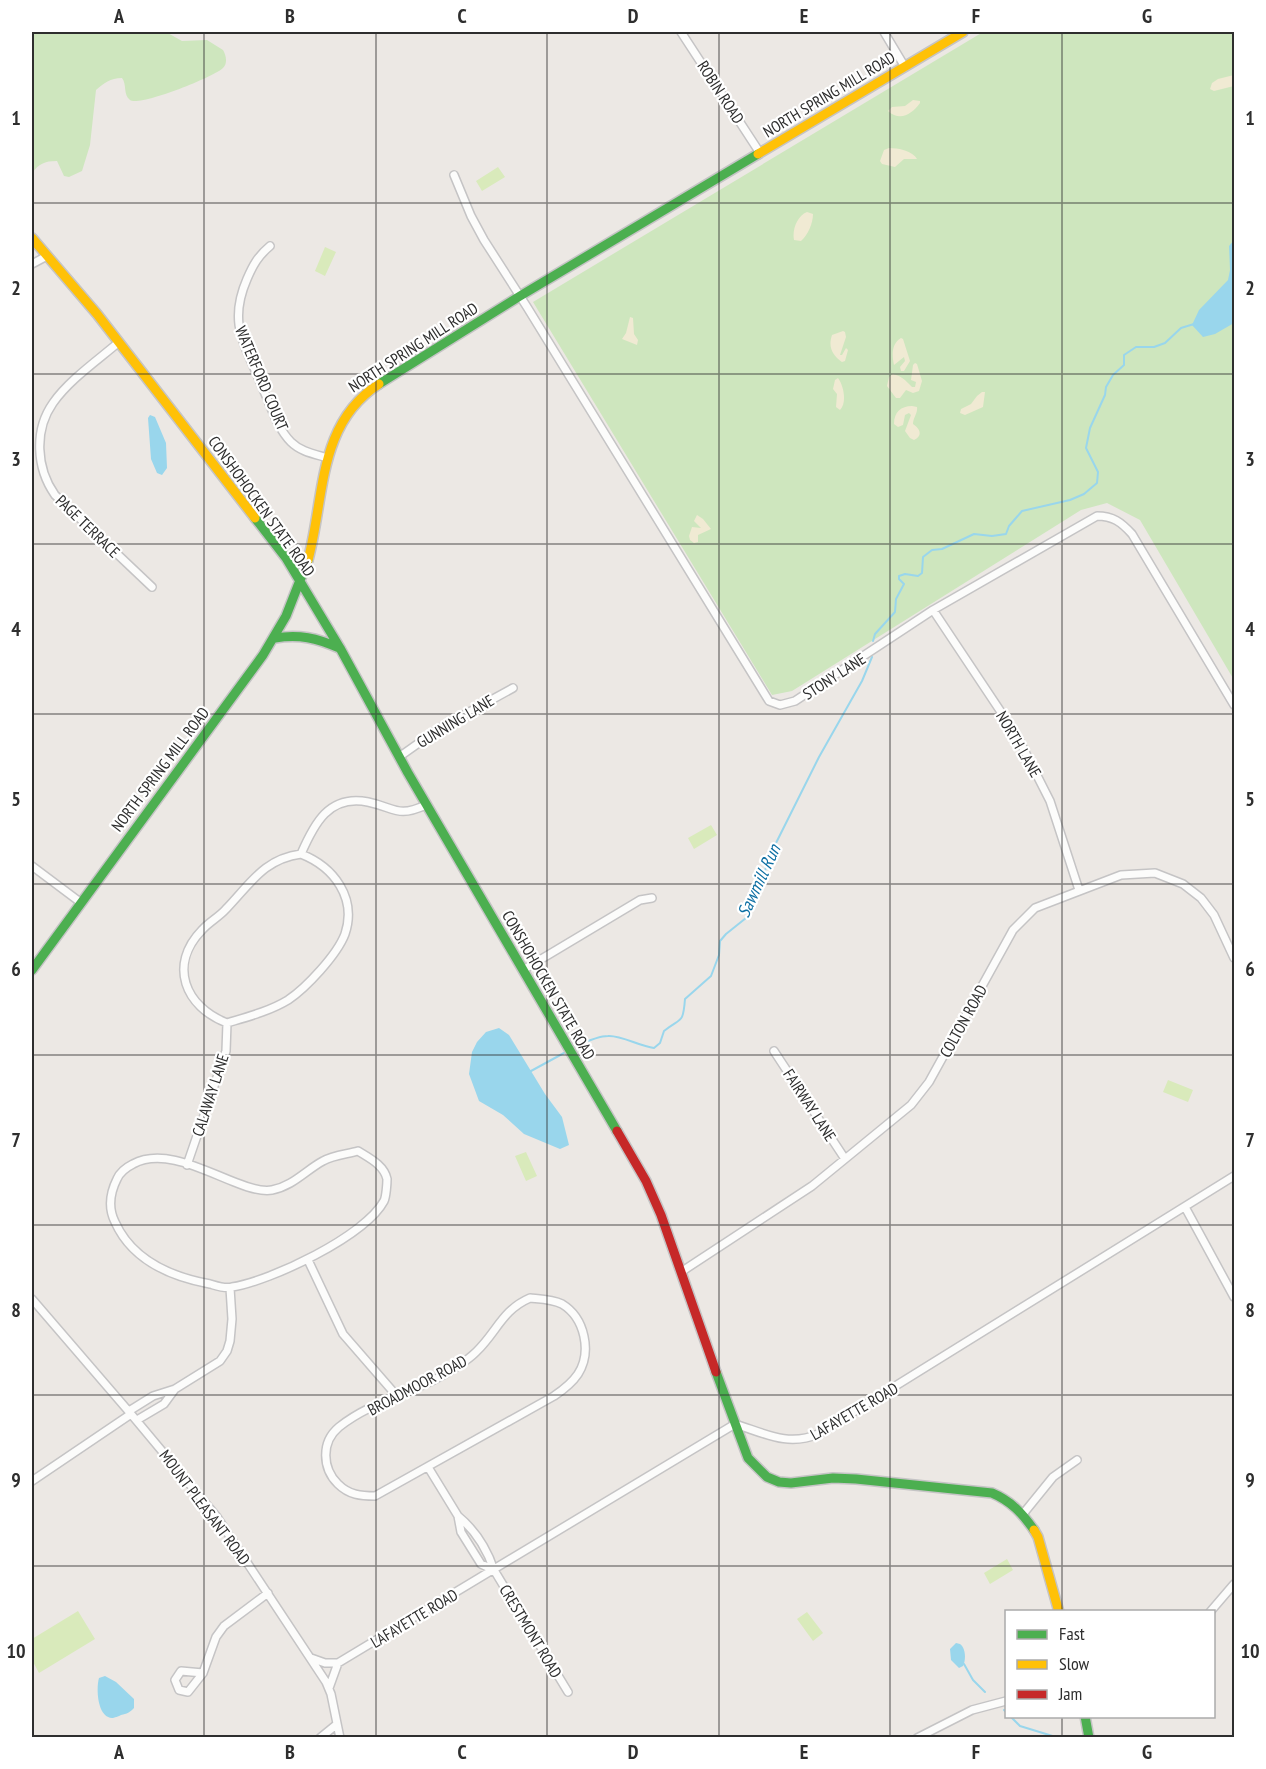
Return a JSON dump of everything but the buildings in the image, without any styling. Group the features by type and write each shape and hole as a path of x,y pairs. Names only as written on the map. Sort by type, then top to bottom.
{"main road":[{"name":"NORTH SPRING MILL ROAD","path":"32,970 276,638 288,614 310,552 328,458 339,425 361,396 520,296 963,32"},
{"name":"CONSHOHOCKEN STATE ROAD","path":"32,238 77,290 286,558 340,648 426,805 646,1181 661,1215 744,1450 753,1464 763,1474 779,1482 848,1479 972,1490 999,1496 1023,1514 1034,1529 1059,1610"},
{"path":"276,638 306,635 340,648"},
{"path":"1085,1718 1089,1737"}],"street":[{"name":"ROBIN ROAD","path":"681,32 760,153"},
{"path":"884,32 904,67"},
{"path":"454,175 471,216 520,296"},
{"name":"WATERFORD COURT","path":"270,246 254,264 240,297 237,315 241,334 276,419 286,436 303,450 328,458"},
{"path":"32,264 47,256"},
{"name":"STONY LANE","path":"520,296 769,701 780,705 795,701 933,610 1097,516 1109,516 1122,523 1132,534 1234,705"},
{"name":"PAGE TERRACE","path":"118,342 63,391 52,404 42,428 41,465 46,480 56,495 152,587"},
{"name":"NORTH LANE","path":"933,610 1017,736 1050,801 1079,890"},
{"name":"GUNNING LANE","path":"399,757 440,728 513,687"},
{"path":"302,854 315,824 325,813 336,806 361,801 404,812 426,805"},
{"path":"302,854 317,860 330,870 339,882 348,909 345,934 339,946 310,982 286,1001 227,1023 211,1017 197,1004 186,987 183,974 187,951 201,930 221,915 268,865 285,856 302,854"},
{"path":"32,866 80,902"},
{"name":"COLTON ROAD","path":"681,1272 793,1199 900,1115 921,1094 1008,940 1021,921 1035,908 1110,878 1131,873 1155,873 1183,884 1207,905 1234,958"},
{"path":"524,970 640,900 652,898"},
{"name":"CALAWAY LANE","path":"187,1165 226,1051 227,1023"},
{"name":"FAIRWAY LANE","path":"774,1051 845,1159"},
{"path":"358,1151 378,1163 387,1178 385,1200 367,1222 308,1260 263,1279 230,1288 195,1281 165,1271 136,1252 123,1238 111,1209 111,1190 118,1175 131,1165 153,1157 172,1160 250,1188 272,1190 300,1178 324,1160 358,1151"},
{"name":"LAFAYETTE ROAD","path":"338,1663 735,1424 790,1441 803,1440 818,1434 1234,1176"},
{"path":"1185,1207 1234,1297"},
{"path":"308,1260 344,1334 396,1395"},
{"path":"32,1481 132,1415 153,1396 175,1389 220,1361 227,1351 231,1327 230,1288"},
{"name":"BROADMOOR ROAD","path":"530,1298 549,1299 563,1305 574,1314 586,1342 583,1364 570,1384 554,1396 428,1467 375,1496 357,1496 341,1488 333,1480 325,1455 327,1443 338,1428 396,1395 456,1368 476,1352 516,1304 530,1298"},
{"name":"MOUNT PLEASANT ROAD","path":"32,1299 217,1517 329,1688 340,1737"},
{"path":"132,1415 164,1404 171,1398 175,1389"},
{"path":"1023,1514 1053,1477 1077,1460"},
{"path":"428,1467 458,1516 461,1532 481,1564 494,1570"},
{"name":"CRESTMONT ROAD","path":"494,1570 568,1692"},
{"path":"1211,1610 1234,1584"},
{"path":"203,1673 216,1637 224,1626 268,1593"},
{"path":"311,1658 325,1663 338,1663 329,1688"},
{"path":"916,1737 965,1713 1005,1701"},
{"path":"320,1737 336,1725"}],"green space":[{"path":"32,32 166,32 182,41 207,40 223,50 226,61 223,68 206,78 161,95 136,101 130,100 126,95 122,78 107,81 96,90 90,145 82,171 69,177 64,176 57,161 52,161 45,162 32,173"},
{"path":"983,32 1234,32 1234,680 1140,520 1107,503 1081,510 792,691 772,695 533,302"},
{"path":"498,167 505,177 482,191 476,181"},
{"path":"325,247 336,252 325,276 315,271"},
{"path":"711,825 717,835 694,849 688,838"},
{"path":"1168,1080 1193,1090 1188,1102 1163,1092"},
{"path":"526,1152 537,1176 526,1181 515,1156"},
{"path":"1007,1559 1013,1570 990,1584 984,1573"},
{"path":"78,1611 95,1639 39,1673 32,1660 32,1639"},
{"path":"807,1612 823,1633 813,1641 797,1619"}],"sand":[{"path":"1234,75 1234,86 1214,91 1210,89 1212,83 1218,79"},
{"path":"913,100 920,101 920,103 906,115 897,116 888,111 892,107 905,106"},
{"path":"889,148 909,152 917,159 904,159 895,167 882,164 880,161 884,150"},
{"path":"807,212 813,214 810,229 801,241 794,240 796,224"},
{"path":"630,317 633,318 637,345 622,339"},
{"path":"843,331 846,337 840,355 846,348 848,350 845,361 842,362 833,354 830,343 832,335"},
{"path":"901,338 910,361 904,371 901,371 900,367 905,361 904,357 894,365 893,358 894,347"},
{"path":"915,363 922,381 919,391 913,393 906,390 900,398 896,398 887,386 889,377 896,375 915,387 916,382 911,380"},
{"path":"838,378 844,394 840,410 836,407 837,394 833,389 835,380"},
{"path":"982,392 985,392 983,407 965,415 960,413 961,409 971,404"},
{"path":"912,406 917,407 913,424 920,434 914,440 905,431 911,415 909,413 905,415 903,425 898,427 894,424 899,410"},
{"path":"697,515 711,529 698,535 698,542 694,543 689,536 692,527 701,528 694,521"}],"water":[{"path":"1234,240 1234,323 1215,334 1203,337 1192,325 1199,310 1228,280 1229,246"},
{"path":"150,415 155,417 166,443 167,468 162,475 157,473 151,459 148,418"},
{"path":"499,1028 509,1035 562,1117 569,1145 560,1149 524,1134 503,1115 479,1101 469,1074 472,1052 486,1032"},
{"path":"956,1643 962,1646 965,1654 963,1666 959,1668 951,1660 950,1649"},
{"path":"105,1676 116,1682 134,1699 134,1708 130,1712 112,1718 103,1713 98,1688 99,1678"}],"waterway":[{"name":"Sawmill Run","path":"873,641 875,634 895,612 896,599 904,584 899,576 905,574 918,576 922,573 923,557 932,550 942,549 974,534 992,536 1006,534 1009,526 1022,511 1070,500 1084,494 1097,483 1098,472 1086,448 1090,428 1105,395 1106,387 1113,375 1124,365 1124,355 1136,347 1154,347 1165,343 1181,328 1194,324"},
{"name":"Sawmill Run","path":"576,1046 608,1036 619,1037 654,1048 660,1043 664,1031 680,1020 685,999 711,976 719,955 720,941 746,918 775,845 819,757 862,681 872,657"},
{"name":"Sawmill Run","path":"531,1071 564,1053"},
{"path":"964,1664 973,1680 985,1692"},
{"path":"1012,1718 1020,1726 1059,1738"}],"traffic: fast":[{"path":"379,384 520,296 758,154"},
{"path":"255,518 286,558 340,648 408,773 617,1131"},
{"path":"32,970 263,655 286,616 308,560"},
{"path":"275,638 292,636 308,638 339,648"},
{"path":"716,1372 748,1458 767,1477 779,1482 791,1483 833,1478 856,1479 992,1493 1016,1508 1034,1530"},
{"path":"1085,1718 1089,1738"}],"traffic: slow":[{"path":"758,154 963,32"},
{"path":"32,238 97,314 255,518"},
{"path":"308,560 327,463 334,441 344,420 359,400 379,384"},
{"path":"1034,1530 1058,1610"}],"traffic: jam":[{"path":"617,1131 646,1181 661,1215 716,1372"}]}
